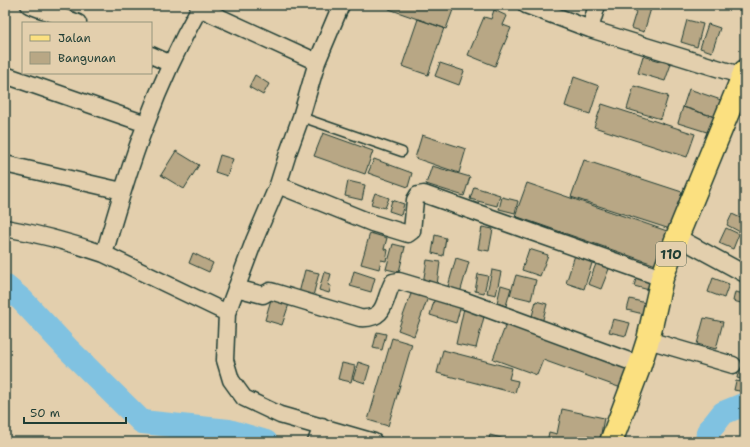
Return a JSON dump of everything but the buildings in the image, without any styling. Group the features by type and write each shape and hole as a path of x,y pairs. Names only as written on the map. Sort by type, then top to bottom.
{"main road":[{"name":"110","path":"611,442 648,340 662,278 677,237 744,73"}],"street":[{"path":"29,5 75,22"},
{"path":"341,5 317,62 302,117 288,152 278,185 254,241 227,313 225,360 231,380 244,398 280,415 318,436 374,442"},
{"path":"526,5 590,29 744,73"},
{"path":"590,29 597,5"},
{"path":"104,254 122,192 146,124 171,64 200,7 317,62"},
{"path":"152,55 171,64"},
{"path":"5,75 146,124"},
{"path":"5,164 122,192"},
{"path":"278,185 372,223 408,234 412,231 415,200 418,195 424,194 662,278"},
{"path":"5,228 40,234 73,243 104,254 227,313"},
{"path":"677,237 745,274"},
{"path":"236,288 263,295 270,291 360,318 368,318 375,317 382,309 393,282 399,281 463,300 640,365"},
{"path":"648,340 733,365"}],"lane":[{"path":"302,117 402,152"}],"waterway":[{"path":"5,286 22,300 67,348 142,422 229,431 266,442"},
{"path":"707,442 708,432 723,413 745,404"}]}
